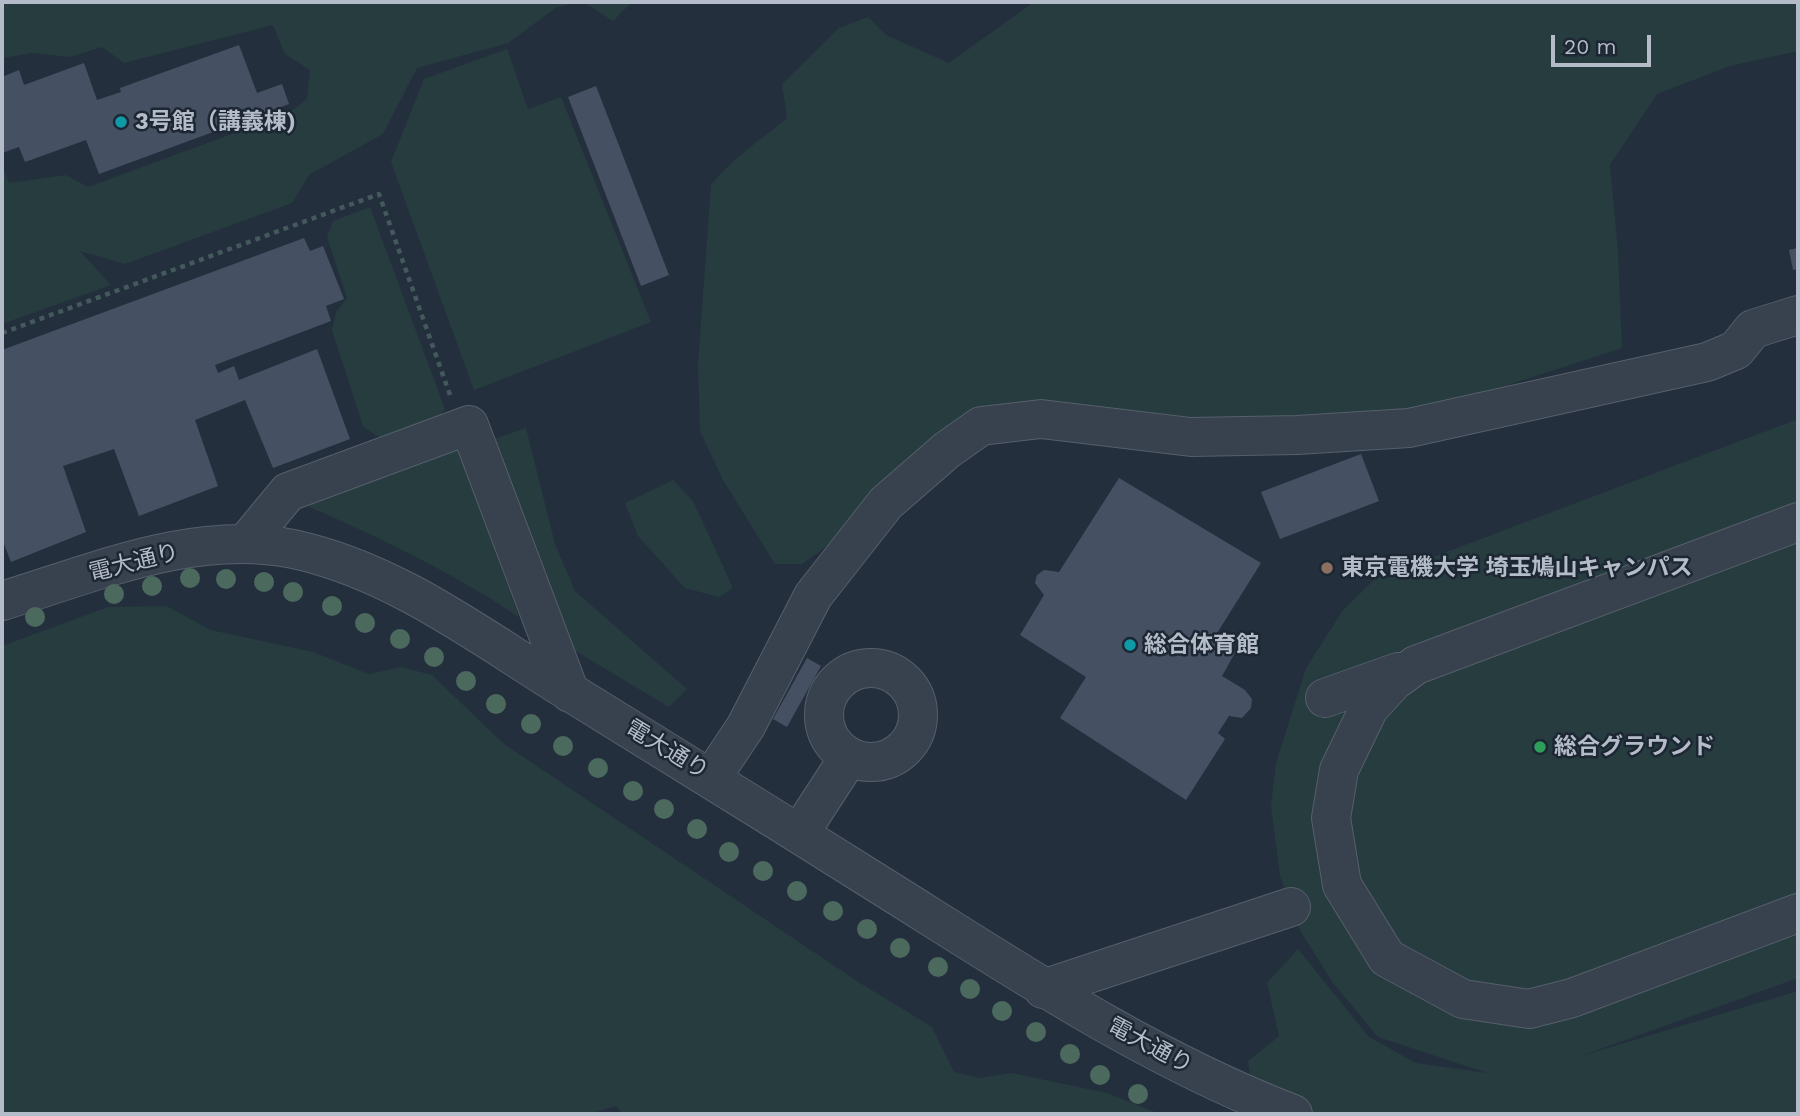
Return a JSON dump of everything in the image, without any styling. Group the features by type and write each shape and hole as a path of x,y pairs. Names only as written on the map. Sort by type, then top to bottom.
{"street":[{"path":"712,777 746,726 813,596 886,503 947,450 981,426 1041,419 1191,436 1409,428 1707,362 1736,350 1753,329 1798,315"},
{"path":"245,544 288,492 469,425 570,693"},
{"path":"1325,698 1798,522"},
{"name":"電大通り","path":"2,601 153,555 245,544 293,550 407,590 570,693 712,777 1043,989 1214,1081 1293,1114"},
{"path":"1416,665 1394,681 1369,708 1339,769 1331,818 1342,886 1387,958 1463,999 1529,1009 1572,998 1798,913"},
{"path":"799,834 849,757"},
{"path":"1043,989 1291,907"}],"path":[{"path":"2,333 379,194 452,401"}],"green space":[{"path":"2,2 581,2 557,7 508,43 417,68 383,134 309,175 292,203 125,264 80,251 111,285 2,324 2,165 9,183 66,175 88,187 289,113 307,99 310,70 285,54 273,25 124,63 102,47 70,57 32,53 2,58"},
{"path":"583,2 632,2 613,21"},
{"path":"1034,2 1798,2 1798,51 1730,66 1657,94 1610,165 1618,251 1622,348 1471,397 1385,417 1232,422 1138,411 995,408 962,428 826,547 802,564 775,564 723,480 700,431 698,364 711,185 737,158 787,118 782,84 839,28 868,17 886,35 949,63"},
{"path":"507,49 528,109 561,97 651,322 474,390 391,162 424,79"},
{"path":"370,207 445,409 429,429 398,444 363,426 332,330 336,312 347,298 327,237 333,221"},
{"name":"総合グラウンド","path":"1798,419 1798,978 1581,1056 1798,991 1798,1114 1256,1114 1248,1061 1279,1036 1267,983 1298,949 1369,1037 1416,1063 1487,1073 1378,1037 1333,983 1301,932 1280,876 1271,806 1276,763 1306,668 1343,610 1375,579"},
{"path":"526,428 555,544 575,591 687,689 669,707 572,649 488,441"},
{"path":"459,449 519,617 468,585 415,557 307,506"},
{"path":"673,480 693,501 733,588 719,597 685,588 638,536 625,503"},
{"path":"166,606 211,630 313,652 369,674 401,667 432,675 504,744 860,983 932,1027 954,1072 980,1078 1012,1073 1107,1093 1160,1114 623,1114 616,1106 589,1114 2,1114 2,646 108,607"}],"building":[{"name":"3号館（講義棟)","path":"239,45 257,93 282,84 289,104 99,174 86,140 25,162 19,147 2,153 2,77 19,70 24,85 84,63 97,100 121,92 120,88"},
{"path":"596,86 669,275 641,286 568,97"},
{"path":"304,238 310,251 323,246 344,299 326,306 331,321 215,365 218,373 234,366 239,380 317,349 350,439 273,468 245,400 195,420 218,486 139,516 114,449 63,466 86,532 11,562 2,539 2,350"},
{"path":"1798,248 1798,269 1793,270 1789,250"},
{"path":"1361,454 1379,501 1280,539 1261,492"},
{"name":"総合体育館","path":"1119,478 1261,563 1214,638 1236,651 1222,676 1245,690 1252,699 1251,708 1242,718 1229,716 1218,733 1225,739 1186,800 1060,718 1086,677 1020,635 1044,595 1035,583 1037,575 1044,570 1059,572"},
{"path":"807,658 821,666 787,727 773,719"}],"place":[{"name":"3号館（講義棟)","path":"121,122"},
{"name":"東京電機大学 埼玉鳩山キャンパス","path":"1327,568"},
{"name":"総合体育館","path":"1130,645"},
{"name":"総合グラウンド","path":"1540,747"}]}
